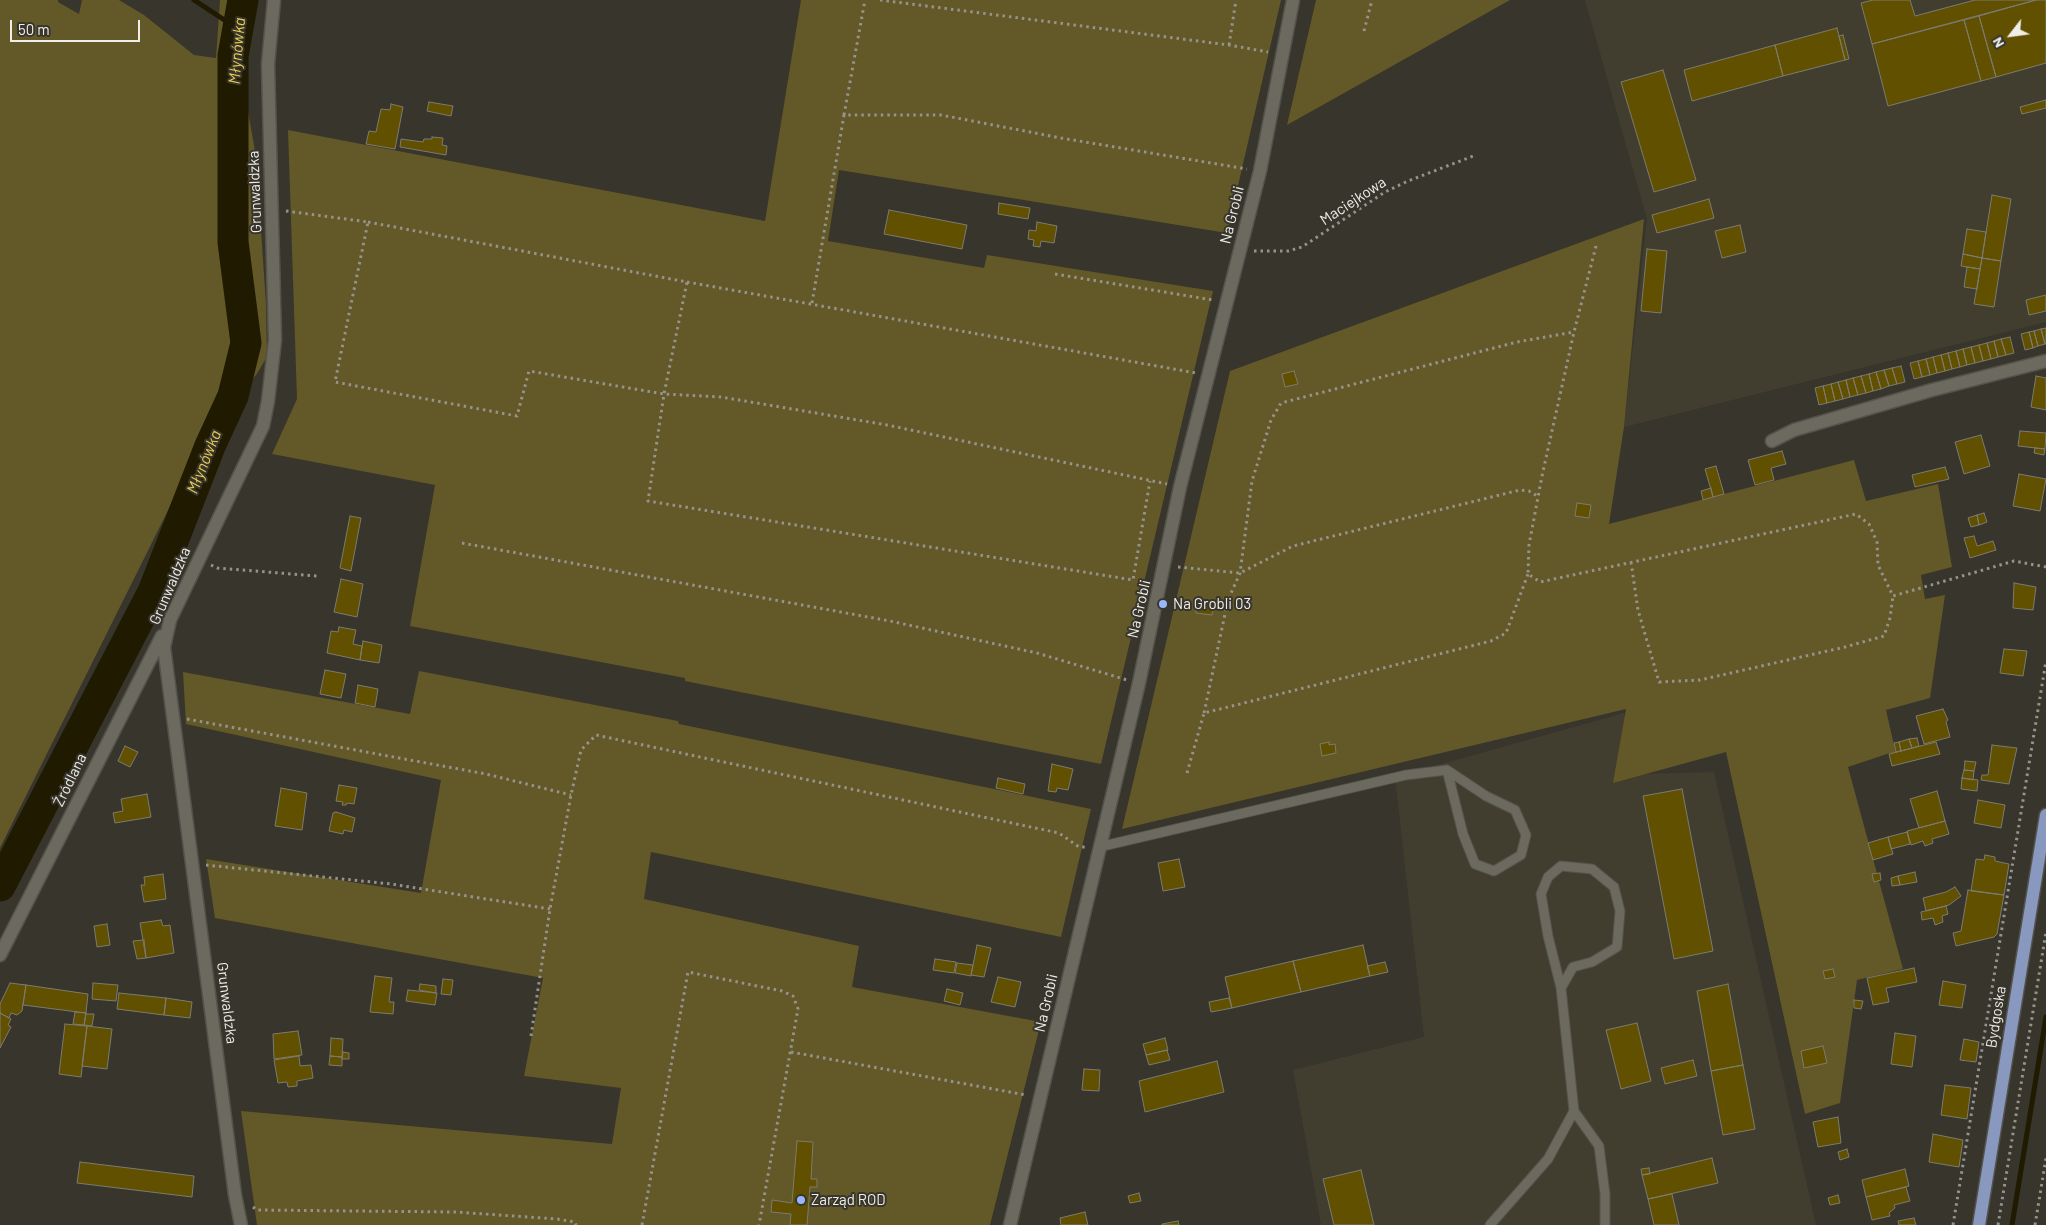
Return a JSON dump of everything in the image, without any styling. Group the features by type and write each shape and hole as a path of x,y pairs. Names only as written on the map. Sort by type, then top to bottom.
{"main road":[{"name":"Bydgoska","path":"1978,1225 2046,815"}],"street":[{"name":"Grunwaldzka","path":"241,1225 235,1195 164,647 170,620 263,426 276,340 268,64 274,0"},
{"name":"Na Grobli","path":"1010,1225 1139,683 1180,487 1260,171 1293,0"},
{"path":"1772,441 1794,430 1932,390 2046,362"},
{"name":"Źródlana","path":"0,955 170,620"}],"lane":[{"path":"1099,847 1406,775 1446,770 1486,796 1515,810 1526,835 1521,855 1494,871 1475,864 1463,834 1446,770"},
{"path":"1561,988 1573,967 1592,962 1617,947 1620,911 1614,887 1592,869 1561,866 1548,877 1541,894 1548,936 1561,988 1574,1111 1599,1146 1605,1194 1605,1225"},
{"path":"1490,1225 1548,1159 1574,1111"}],"path":[{"path":"812,303 865,0"},
{"path":"880,0 1228,45 1283,54"},
{"path":"1228,45 1236,0"},
{"path":"1364,30 1372,0"},
{"path":"844,115 941,115 1061,138 1260,171"},
{"name":"Maciejkowa","path":"1240,250 1288,251 1302,246 1385,192 1408,181 1476,155"},
{"path":"272,208 368,222 687,282 1209,376"},
{"path":"368,222 335,382 517,416 528,371 664,394 721,397 887,425 1180,487"},
{"path":"1204,713 1491,641 1506,633 1528,574 1529,544 1538,497 1574,332 1596,246"},
{"path":"1055,274 1227,302"},
{"path":"687,282 664,394 648,501 1133,580 1150,481"},
{"path":"1187,772 1204,713 1228,600 1240,573 1252,481 1271,420 1281,403 1517,342 1574,332"},
{"path":"1165,566 1240,573 1293,546 1520,490 1530,491 1538,497"},
{"path":"1528,574 1540,582 1632,562 1856,514 1869,524 1877,542 1878,565 1893,596 1890,618 1884,636 1845,647 1700,680 1659,682 1638,610 1632,562"},
{"path":"462,543 890,621 1037,653 1139,683"},
{"path":"1893,596 2014,560 2046,567"},
{"path":"199,561 217,568 317,576"},
{"path":"1953,1225 2046,661"},
{"path":"172,706 186,718 486,774 571,795"},
{"path":"531,1036 550,909 571,795 581,750 596,735 1059,833 1080,847 1099,847"},
{"path":"191,852 205,865 391,884 550,909"},
{"path":"1998,1225 2046,932"},
{"path":"642,1225 688,972 794,996 798,1009 759,1225"},
{"path":"791,1052 992,1087 1040,1098"},
{"path":"2035,1225 2046,1158"},
{"path":"235,1195 257,1210 455,1212 557,1219 575,1222 576,1225"}],"shaded area":[{"path":"0,0 58,0 58,2 79,14 82,0 119,0 144,15 194,55 216,58 220,0 254,0 241,73 256,156 266,304 267,357 256,375 205,436 0,848"},
{"path":"801,0 1281,0 1227,233 839,170 828,241 984,268 987,255 1213,291 1101,764 685,681 685,678 410,626 435,485 272,454 297,399 288,130 765,221"},
{"path":"1316,0 1510,0 1287,125"},
{"path":"1585,0 2046,0 2046,322 1624,427 1647,219"},
{"path":"1644,219 1624,427 1609,524 1854,460 1866,501 1938,484 1952,567 1921,575 1925,599 1945,595 1930,698 1886,710 1896,754 1890,753 1848,767 1903,969 1857,980 1840,1103 1805,1114 1726,752 1613,783 1626,709 1122,829 1230,371"},
{"path":"419,671 678,721 679,724 1091,809 1061,937 651,852 644,899 859,946 852,987 1041,1022 990,1225 257,1225 241,1111 612,1144 621,1088 524,1076 543,978 215,918 206,859 421,893 441,780 186,724 183,672 410,714"},
{"path":"1624,713 1642,774 1714,772 1816,1225 1321,1225 1293,1070 1424,1037 1395,777"}],"building":[{"path":"1873,0 1910,0 1915,16 1975,0 2036,0 1872,44 1861,3"},
{"path":"2036,0 2046,0 2046,63 1996,77 1979,16"},
{"path":"1979,16 1996,77 1981,81 1964,20"},
{"path":"1964,20 1981,81 1888,106 1872,44"},
{"path":"1837,28 1845,60 1783,76 1775,45"},
{"path":"1843,35 1849,59 1845,60 1839,36"},
{"path":"1775,45 1783,76 1692,101 1684,70"},
{"path":"1663,70 1696,180 1654,192 1621,82"},
{"path":"2046,100 2046,108 2022,114 2020,107"},
{"path":"429,102 453,106 451,116 427,111"},
{"path":"391,104 403,107 395,149 366,144 369,131 376,132 381,109 390,110"},
{"path":"432,137 443,138 442,145 447,146 446,155 400,147 401,139 423,142 424,139 432,139"},
{"path":"1992,195 2011,199 2001,261 1982,258"},
{"path":"1709,199 1714,218 1657,233 1652,215"},
{"path":"999,203 1030,208 1028,219 998,214"},
{"path":"889,210 967,225 962,249 884,234"},
{"path":"1037,222 1057,226 1054,243 1041,241 1040,247 1033,246 1034,240 1028,239 1029,230 1036,231"},
{"path":"1740,225 1746,252 1722,258 1715,231"},
{"path":"1967,229 1986,232 1982,258 1963,254"},
{"path":"1647,249 1667,251 1661,313 1641,311"},
{"path":"1963,254 1982,258 1980,269 1961,266"},
{"path":"1982,258 2001,261 1994,307 1974,304"},
{"path":"1967,267 1980,269 1977,289 1964,287"},
{"path":"2046,295 2046,311 2029,315 2026,300"},
{"path":"2046,328 2046,344 2045,344 2041,329"},
{"path":"2041,329 2045,344 2038,346 2034,331"},
{"path":"2034,331 2038,346 2033,348 2029,332"},
{"path":"2029,332 2033,348 2025,350 2021,334"},
{"path":"2010,337 2014,353 2006,355 2001,339"},
{"path":"2001,339 2006,355 1998,357 1994,341"},
{"path":"1994,341 1998,357 1991,359 1987,343"},
{"path":"1987,343 1991,359 1983,361 1979,345"},
{"path":"1979,345 1983,361 1975,363 1971,347"},
{"path":"1971,347 1975,363 1967,365 1963,349"},
{"path":"1963,349 1967,365 1960,367 1956,351"},
{"path":"1956,351 1960,367 1952,369 1948,353"},
{"path":"1948,353 1952,369 1945,371 1941,355"},
{"path":"1941,355 1945,371 1937,373 1933,357"},
{"path":"1933,357 1937,373 1930,375 1926,359"},
{"path":"1926,359 1930,375 1922,377 1918,361"},
{"path":"1918,361 1922,377 1914,379 1910,363"},
{"path":"1901,366 1905,382 1897,384 1892,368"},
{"path":"1892,368 1897,384 1889,386 1884,370"},
{"path":"1884,370 1889,386 1881,389 1876,372"},
{"path":"1294,371 1298,384 1285,387 1282,374"},
{"path":"1876,372 1881,389 1873,391 1869,374"},
{"path":"1869,374 1873,391 1866,393 1861,376"},
{"path":"1861,376 1866,393 1858,395 1853,378"},
{"path":"2036,376 2046,378 2046,410 2031,407"},
{"path":"1853,378 1858,395 1850,397 1846,380"},
{"path":"1846,380 1850,397 1843,399 1838,382"},
{"path":"1838,382 1843,399 1835,401 1831,384"},
{"path":"1831,384 1835,401 1827,403 1823,386"},
{"path":"1823,386 1827,403 1819,405 1815,388"},
{"path":"2020,431 2046,433 2045,449 2018,446"},
{"path":"1981,435 1990,466 1964,474 1955,442"},
{"path":"2035,448 2045,449 2044,455 2034,453"},
{"path":"1782,451 1786,464 1771,468 1774,480 1755,485 1748,460"},
{"path":"1716,466 1724,494 1713,497 1705,469"},
{"path":"1945,467 1949,479 1915,487 1912,475"},
{"path":"2019,474 2046,479 2040,511 2013,506"},
{"path":"1711,488 1713,497 1703,500 1701,491"},
{"path":"1577,503 1591,505 1589,518 1575,516"},
{"path":"1984,513 1987,522 1979,525 1977,515"},
{"path":"1977,515 1979,525 1971,527 1968,518"},
{"path":"350,516 361,518 351,571 340,568"},
{"path":"1974,536 1977,546 1993,541 1996,550 1970,558 1964,538"},
{"path":"341,579 363,584 357,617 334,612"},
{"path":"2014,583 2036,587 2033,610 2013,608"},
{"path":"1197,601 1214,603 1212,615 1196,613"},
{"path":"339,627 356,630 353,644 362,646 360,660 327,653 331,631 338,632"},
{"path":"363,641 382,645 379,663 360,660"},
{"path":"2004,649 2027,651 2023,676 2000,673"},
{"path":"325,670 346,674 341,698 320,694"},
{"path":"358,685 378,689 375,707 355,703"},
{"path":"1943,709 1948,720 1946,722 1950,737 1924,744 1916,716"},
{"path":"1917,738 1919,746 1912,748 1909,739"},
{"path":"1909,739 1912,748 1901,751 1899,742"},
{"path":"1329,742 1329,745 1335,744 1336,753 1322,756 1320,744"},
{"path":"1899,742 1901,751 1896,752 1894,743"},
{"path":"1936,742 1940,754 1892,766 1889,754"},
{"path":"1992,745 2017,748 2009,784 1981,780 1982,775 1988,775"},
{"path":"125,746 138,752 130,767 118,761"},
{"path":"1965,761 1976,762 1974,771 1964,770"},
{"path":"1052,764 1073,769 1068,790 1057,788 1056,792 1048,791"},
{"path":"1964,770 1974,771 1973,780 1962,778"},
{"path":"998,778 1025,784 1023,794 996,788"},
{"path":"1962,778 1978,780 1977,791 1961,789"},
{"path":"339,785 357,788 354,804 347,803 342,805 343,802 336,801"},
{"path":"281,788 307,793 302,830 275,826"},
{"path":"1682,789 1713,951 1674,959 1643,796"},
{"path":"1937,791 1945,821 1919,828 1910,799"},
{"path":"147,794 151,817 115,823 113,813 123,811 121,799"},
{"path":"1978,800 2005,805 2001,828 1974,823"},
{"path":"336,812 355,818 352,832 344,830 343,834 329,831 333,813"},
{"path":"1945,821 1949,834 1932,839 1933,843 1925,846 1923,841 1911,845 1907,831"},
{"path":"1907,832 1910,844 1891,849 1888,837"},
{"path":"1888,837 1893,854 1873,860 1868,843"},
{"path":"1985,855 1995,857 1995,861 2009,864 2004,895 1971,891 1976,859 1984,860"},
{"path":"1179,859 1185,887 1163,891 1158,863"},
{"path":"1915,872 1917,882 1900,885 1898,876"},
{"path":"1880,873 1881,880 1874,882 1872,874"},
{"path":"163,874 166,899 144,902 141,885 145,885 144,877"},
{"path":"1898,876 1900,885 1892,886 1891,878"},
{"path":"1955,887 1961,896 1949,905 1926,911 1923,898 1946,892"},
{"path":"1968,890 2004,895 1997,934 1994,937 1956,946 1953,933 1961,931"},
{"path":"1946,906 1948,914 1942,916 1943,922 1935,925 1933,918 1922,920 1921,912"},
{"path":"161,920 163,926 170,925 174,953 146,958 140,923"},
{"path":"107,924 110,945 97,947 94,926"},
{"path":"144,940 146,958 137,959 133,941"},
{"path":"977,945 991,948 984,977 971,975"},
{"path":"1363,945 1370,976 1301,992 1293,961"},
{"path":"935,959 956,962 954,973 933,970"},
{"path":"1293,961 1301,992 1232,1008 1225,977"},
{"path":"1385,962 1388,972 1370,976 1367,966"},
{"path":"957,963 973,965 971,976 955,973"},
{"path":"1914,968 1917,982 1886,988 1889,1002 1873,1005 1867,978"},
{"path":"1833,969 1835,977 1825,979 1823,971"},
{"path":"375,976 392,978 389,1002 394,1002 393,1014 370,1012"},
{"path":"998,977 1021,982 1015,1007 991,1002"},
{"path":"443,979 453,980 451,995 441,994"},
{"path":"1943,981 1966,985 1962,1008 1939,1005"},
{"path":"10,983 26,985 22,1011 17,1015 11,1013 9,1018 0,1013 0,1004"},
{"path":"93,983 118,985 116,1001 92,999"},
{"path":"420,984 436,986 436,993 419,990"},
{"path":"1728,984 1743,1065 1711,1071 1697,991"},
{"path":"26,985 88,994 86,1013 23,1005"},
{"path":"947,989 963,993 960,1005 944,1001"},
{"path":"408,990 437,993 435,1005 406,1001"},
{"path":"119,993 166,998 164,1015 117,1009"},
{"path":"166,998 192,1002 190,1018 164,1015"},
{"path":"1229,998 1232,1008 1211,1012 1209,1002"},
{"path":"1854,1000 1863,1001 1861,1009 1854,1008"},
{"path":"75,1012 86,1013 84,1025 73,1024"},
{"path":"0,1013 11,1019 8,1025 11,1027 0,1048"},
{"path":"86,1014 94,1014 92,1026 84,1025"},
{"path":"1637,1023 1651,1081 1621,1089 1606,1030"},
{"path":"65,1024 87,1026 81,1077 59,1074"},
{"path":"87,1026 112,1029 107,1069 82,1066"},
{"path":"298,1031 302,1055 274,1059 273,1034"},
{"path":"1895,1033 1916,1036 1912,1067 1891,1064"},
{"path":"331,1038 343,1039 342,1057 330,1056"},
{"path":"1165,1038 1168,1050 1146,1055 1143,1044"},
{"path":"1964,1039 1979,1042 1976,1062 1960,1060"},
{"path":"1823,1046 1827,1063 1804,1068 1801,1051"},
{"path":"1167,1050 1170,1060 1149,1065 1146,1055"},
{"path":"343,1052 349,1053 349,1059 342,1059"},
{"path":"299,1056 300,1066 311,1065 313,1078 297,1081 297,1086 288,1087 287,1082 278,1083 274,1060"},
{"path":"330,1056 342,1057 342,1066 329,1065"},
{"path":"1693,1060 1697,1076 1665,1084 1661,1068"},
{"path":"1217,1061 1224,1092 1145,1112 1139,1081"},
{"path":"1743,1065 1755,1129 1723,1135 1711,1071"},
{"path":"1084,1069 1100,1070 1099,1091 1082,1090"},
{"path":"1945,1085 1971,1088 1967,1119 1941,1115"},
{"path":"1838,1117 1841,1143 1818,1147 1813,1122"},
{"path":"1933,1134 1963,1140 1959,1167 1929,1162"},
{"path":"797,1141 813,1142 811,1179 817,1179 817,1187 810,1187 807,1225 790,1225 791,1214 771,1212 772,1200 792,1203"},
{"path":"1847,1149 1849,1157 1840,1160 1838,1152"},
{"path":"1712,1158 1718,1183 1648,1199 1642,1175"},
{"path":"80,1162 194,1176 192,1197 77,1183"},
{"path":"1649,1168 1650,1174 1642,1175 1641,1169"},
{"path":"1905,1169 1909,1186 1866,1197 1862,1180"},
{"path":"1361,1170 1374,1225 1334,1225 1323,1179"},
{"path":"1906,1187 1910,1201 1894,1205 1895,1208 1889,1213 1890,1216 1872,1220 1866,1197"},
{"path":"1139,1193 1141,1201 1130,1203 1128,1196"},
{"path":"1672,1194 1679,1225 1654,1225 1648,1199"},
{"path":"1838,1195 1840,1203 1830,1205 1828,1198"},
{"path":"1085,1212 1088,1225 1061,1225 1060,1218"},
{"path":"1914,1218 1916,1225 1899,1225 1898,1221"},
{"path":"1178,1221 1179,1225 1162,1225 1162,1224"}],"waterway":[{"path":"194,0 238,29"},
{"name":"Młynówka","path":"0,886 153,592 210,446 233,396 246,343 233,242 233,56 243,0"},
{"path":"2012,1225 2046,1017"}],"place":[{"name":"Na Grobli 03","path":"1163,604"},
{"name":"Zarząd ROD","path":"801,1200"}]}
